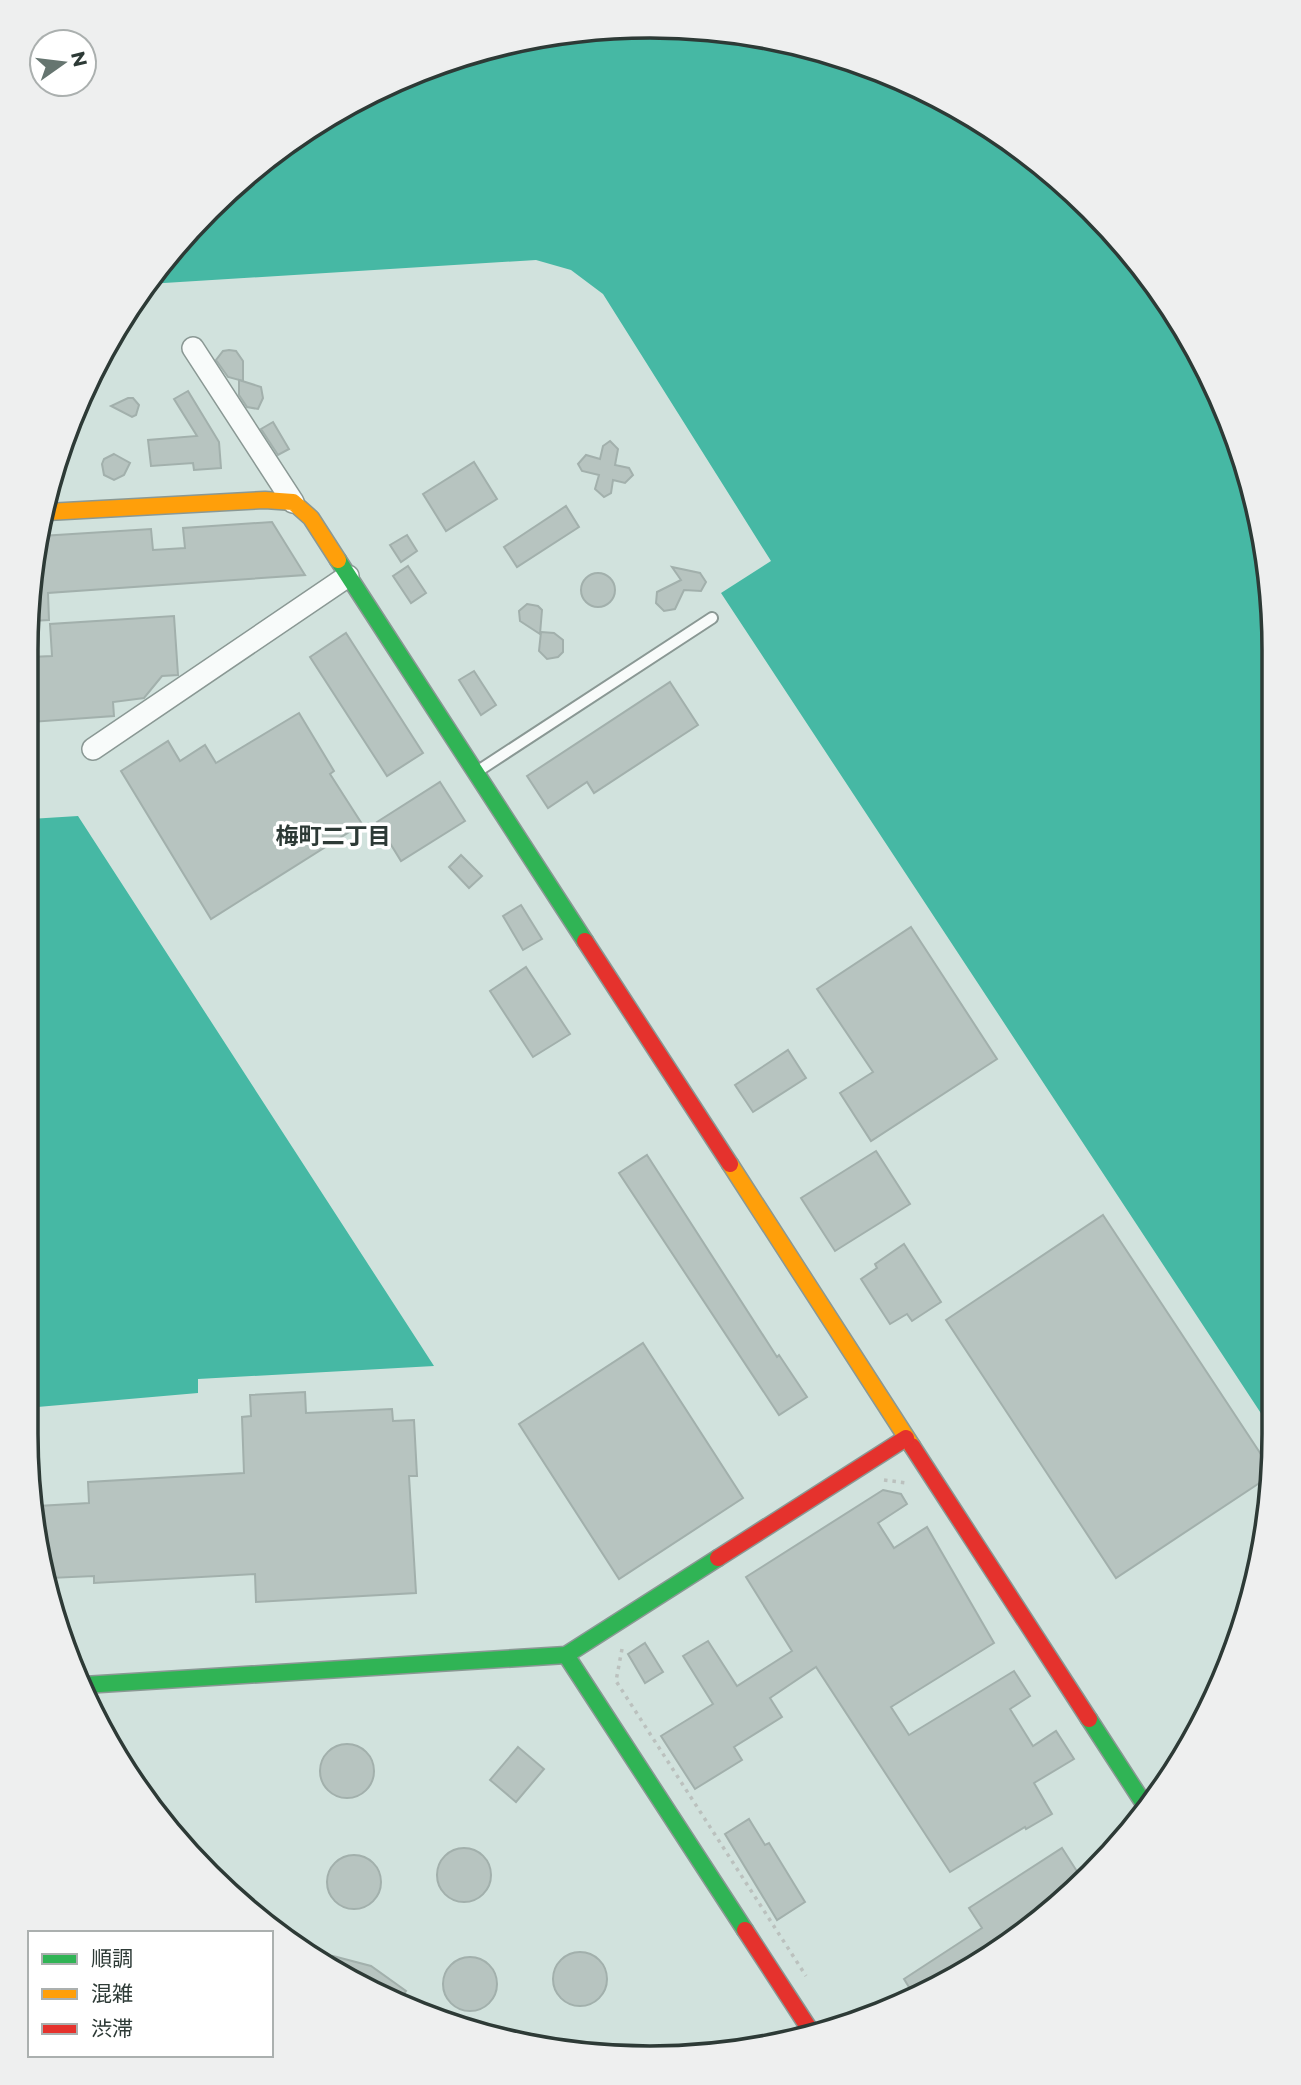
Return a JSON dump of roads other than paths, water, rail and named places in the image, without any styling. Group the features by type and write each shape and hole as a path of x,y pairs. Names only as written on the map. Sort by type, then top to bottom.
{"street":[{"path":"193,348 293,502 311,518 1141,1800"},
{"path":"54,512 265,499 293,502"},
{"path":"93,749 348,576"},
{"path":"92,1684 566,1655 906,1438"},
{"path":"566,1655 808,2026"}],"lane":[{"path":"475,772 712,618"}],"district":[{"name":"梅町二丁目","path":"333,836"}]}
